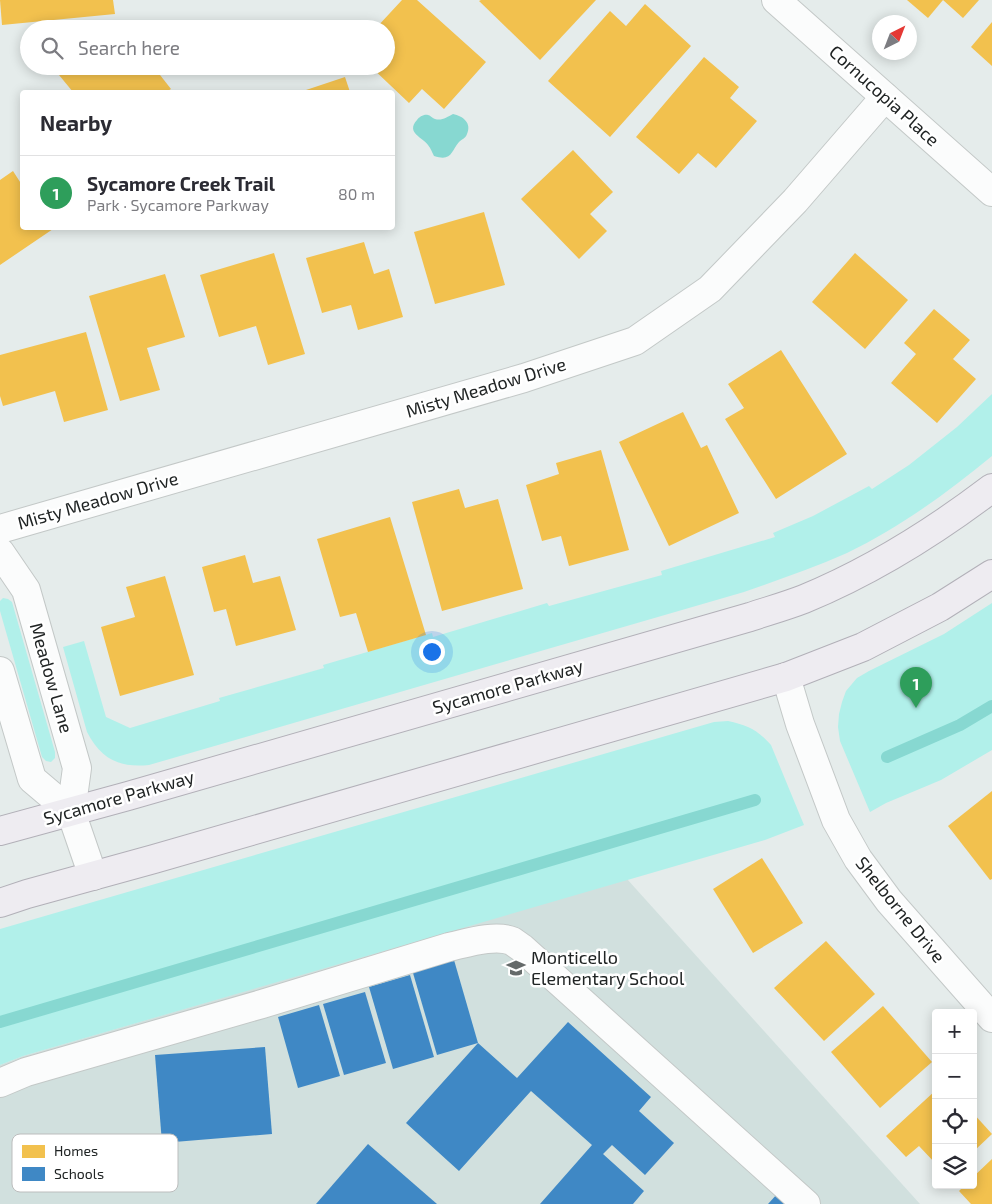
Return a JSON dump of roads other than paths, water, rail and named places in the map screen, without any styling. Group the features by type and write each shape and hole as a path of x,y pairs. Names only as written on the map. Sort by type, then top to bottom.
{"main road":[{"name":"Sycamore Parkway","path":"0,831 750,617 804,599 910,546 992,488"},
{"path":"0,903 786,677 863,647 940,606 992,574"}],"street":[{"name":"Cornucopia Place","path":"776,0 992,192"},
{"name":"Misty Meadow Drive","path":"0,529 524,378 635,341 710,289 795,201 885,98"},
{"name":"Meadow Lane","path":"0,552 26,590 77,768 71,812 93,876"},
{"path":"0,671 32,779 71,812"},
{"name":"Shelborne Drive","path":"786,677 800,724 836,820 858,858 889,901 987,1004"},
{"path":"0,1083 26,1072 449,947 480,940 500,938 511,941 522,948 806,1204"}],"waterway":[{"path":"887,757 960,725 992,706"},
{"path":"0,1022 755,800"}],"place":[{"name":"Sycamore Creek Trail","path":"916,708"},
{"name":"Monticello Elementary School","path":"516,968"}]}
